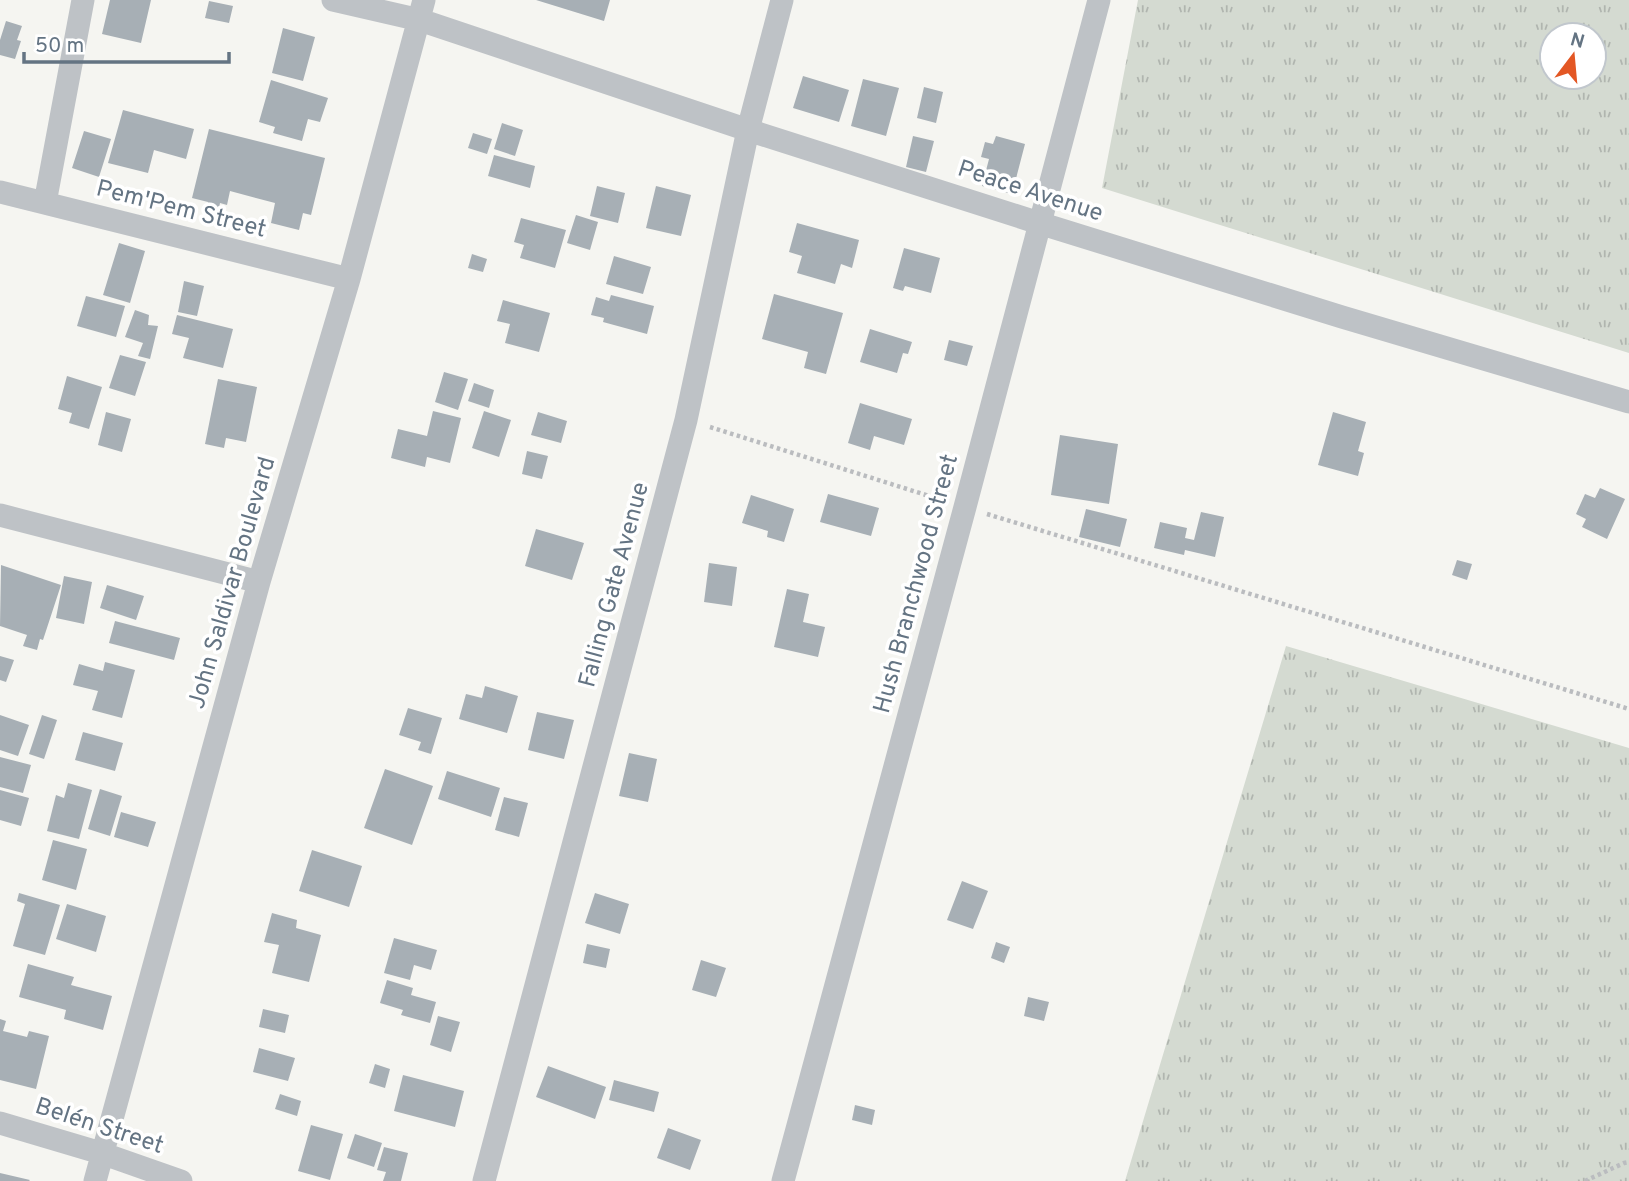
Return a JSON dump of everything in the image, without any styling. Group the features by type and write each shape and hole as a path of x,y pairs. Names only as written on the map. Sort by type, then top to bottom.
{"street":[{"path":"45,204 83,0"},
{"name":"Peace Avenue","path":"333,0 422,10 748,130 1342,317 1629,402"},
{"name":"Falling Gate Avenue","path":"484,1181 686,420 748,130 782,0"},
{"name":"Hush Branchwood Street","path":"783,1181 1099,0"},
{"name":"John Saldivar Boulevard","path":"94,1181 259,582 349,279 422,10"},
{"name":"Pem'Pem Street","path":"0,192 349,279"},
{"path":"0,515 259,582"},
{"name":"Belén Street","path":"0,1124 101,1153 181,1181"}],"path":[{"path":"686,420 1629,709"},
{"path":"1585,1181 1629,1162"}],"green space":[{"path":"1138,0 1629,0 1629,353 1102,188"},
{"path":"1286,646 1629,748 1629,1181 1125,1181"}],"building":[{"path":"110,0 151,0 141,43 102,34"},
{"path":"536,0 610,0 604,21"},
{"path":"209,1 233,6 229,23 205,18"},
{"path":"6,21 22,26 17,40 21,41 15,59 0,55 0,40"},
{"path":"283,28 315,37 303,81 272,73"},
{"path":"803,76 849,90 839,122 793,108"},
{"path":"863,79 899,88 886,136 851,126"},
{"path":"271,80 328,98 320,122 308,119 302,141 273,133 275,127 259,122"},
{"path":"924,87 943,92 936,123 917,118"},
{"path":"123,110 194,129 186,159 154,150 148,173 108,163"},
{"path":"502,123 523,130 515,156 494,149"},
{"path":"209,129 325,158 311,215 303,213 299,230 271,223 275,203 230,191 227,205 220,203 218,213 206,210 208,202 192,198"},
{"path":"84,131 111,139 99,177 72,168"},
{"path":"473,133 492,139 487,154 468,148"},
{"path":"913,136 934,141 926,172 906,167"},
{"path":"996,136 1025,144 1012,194 982,186 989,159 981,157 985,142 993,144"},
{"path":"494,155 535,166 530,188 488,176"},
{"path":"597,186 625,193 618,223 590,216"},
{"path":"656,186 691,195 681,236 646,228"},
{"path":"576,215 598,222 590,250 567,243"},
{"path":"521,218 566,230 555,268 520,258 524,245 514,242"},
{"path":"797,223 859,240 852,268 841,264 835,284 797,273 802,256 789,252"},
{"path":"119,243 145,251 130,303 103,295"},
{"path":"904,248 940,258 931,293 905,286 903,291 893,288"},
{"path":"472,254 487,259 483,272 468,268"},
{"path":"614,256 651,267 643,294 606,284"},
{"path":"184,281 204,286 197,316 178,312"},
{"path":"774,294 843,313 826,374 804,368 808,352 762,339"},
{"path":"611,295 654,306 647,334 603,322 604,318 591,315 596,297 609,301"},
{"path":"86,296 125,306 116,337 77,326"},
{"path":"503,300 550,313 539,352 505,343 510,324 497,321"},
{"path":"135,310 149,315 148,325 158,326 150,359 138,356 143,343 125,337"},
{"path":"177,315 233,329 223,368 183,358 189,338 172,334"},
{"path":"870,329 912,342 908,354 903,353 897,373 860,362"},
{"path":"949,340 973,346 967,366 944,360"},
{"path":"120,355 146,362 135,396 109,388"},
{"path":"444,372 468,379 458,410 435,402"},
{"path":"67,376 102,387 89,429 69,423 72,413 58,409"},
{"path":"218,379 257,387 246,442 226,438 224,448 205,444"},
{"path":"474,383 494,390 489,408 468,401"},
{"path":"860,403 912,419 904,445 874,436 870,450 848,443"},
{"path":"433,411 461,418 450,463 427,457 425,467 391,458 398,429 427,436"},
{"path":"484,411 511,420 499,457 472,448"},
{"path":"106,412 131,419 122,452 98,445"},
{"path":"538,412 567,421 561,443 531,435"},
{"path":"1333,412 1366,422 1358,451 1364,453 1358,476 1318,465"},
{"path":"1060,435 1118,444 1109,504 1051,495"},
{"path":"527,451 548,456 542,479 522,474"},
{"path":"1600,488 1625,499 1607,539 1582,527 1586,519 1576,514 1585,494 1595,498"},
{"path":"828,494 879,508 871,536 820,522"},
{"path":"751,495 794,509 784,542 767,537 768,531 742,523"},
{"path":"1086,509 1127,519 1120,547 1079,537"},
{"path":"1201,512 1224,517 1215,557 1185,550 1184,555 1154,548 1160,522 1187,528 1185,538 1194,540"},
{"path":"536,529 584,543 572,580 525,566"},
{"path":"1457,560 1472,564 1467,580 1452,575"},
{"path":"709,563 737,567 732,606 704,602"},
{"path":"1,565 61,585 43,640 40,639 37,650 23,646 27,635 0,626"},
{"path":"64,576 92,582 84,624 56,618"},
{"path":"107,585 144,596 136,620 100,608"},
{"path":"787,589 809,594 803,622 825,627 818,657 774,647"},
{"path":"115,621 180,638 174,660 109,643"},
{"path":"0,656 14,660 6,682 0,680"},
{"path":"105,662 135,670 122,718 92,710 98,691 73,685 79,664 103,671"},
{"path":"485,686 518,696 507,733 459,719 466,694 482,698"},
{"path":"408,708 442,718 431,754 418,750 421,742 399,735"},
{"path":"537,712 574,720 564,759 528,750"},
{"path":"0,715 29,725 18,756 0,750"},
{"path":"42,715 57,720 44,759 29,754"},
{"path":"83,732 123,743 115,771 75,760"},
{"path":"629,753 657,759 648,802 619,796"},
{"path":"0,757 31,765 23,793 0,787"},
{"path":"385,769 433,786 412,845 364,828"},
{"path":"447,771 500,788 491,817 438,799"},
{"path":"68,783 92,790 79,839 47,831 56,795 64,798"},
{"path":"100,789 122,796 110,836 88,829"},
{"path":"0,790 29,798 21,826 0,820"},
{"path":"504,797 528,803 519,837 495,830"},
{"path":"121,812 156,822 148,847 114,837"},
{"path":"53,840 87,849 76,890 42,880"},
{"path":"312,850 362,866 349,907 299,891"},
{"path":"962,881 988,891 973,929 947,920"},
{"path":"19,893 60,905 45,955 13,946 25,904 17,901"},
{"path":"595,893 629,904 620,934 585,923"},
{"path":"67,904 106,916 96,952 56,939"},
{"path":"272,913 297,920 296,928 321,935 309,982 272,973 279,945 264,942"},
{"path":"394,938 437,950 431,970 414,965 410,980 384,973"},
{"path":"996,942 1010,947 1004,963 991,958"},
{"path":"587,944 610,949 606,968 583,963"},
{"path":"701,960 726,968 716,997 692,990"},
{"path":"28,964 74,977 71,985 112,996 103,1030 64,1019 66,1010 19,997"},
{"path":"387,980 413,988 411,995 436,1002 430,1023 401,1015 403,1010 380,1003"},
{"path":"1028,997 1049,1002 1044,1021 1024,1016"},
{"path":"263,1009 289,1015 285,1033 259,1027"},
{"path":"438,1016 460,1022 451,1052 430,1045"},
{"path":"0,1019 6,1021 3,1031 27,1037 29,1031 49,1036 36,1089 0,1080"},
{"path":"259,1048 295,1058 288,1081 253,1072"},
{"path":"375,1064 390,1069 385,1088 369,1083"},
{"path":"548,1066 606,1087 595,1119 536,1097"},
{"path":"403,1075 464,1091 455,1127 394,1111"},
{"path":"614,1080 659,1092 654,1112 609,1100"},
{"path":"280,1094 301,1101 297,1116 275,1109"},
{"path":"855,1105 875,1110 872,1125 852,1120"},
{"path":"311,1125 343,1134 330,1180 298,1171"},
{"path":"668,1128 701,1140 690,1170 657,1158"},
{"path":"355,1134 382,1143 374,1167 347,1158"},
{"path":"384,1147 408,1153 401,1181 383,1181 386,1172 377,1170"},
{"path":"0,1173 30,1180 0,1181"}]}
